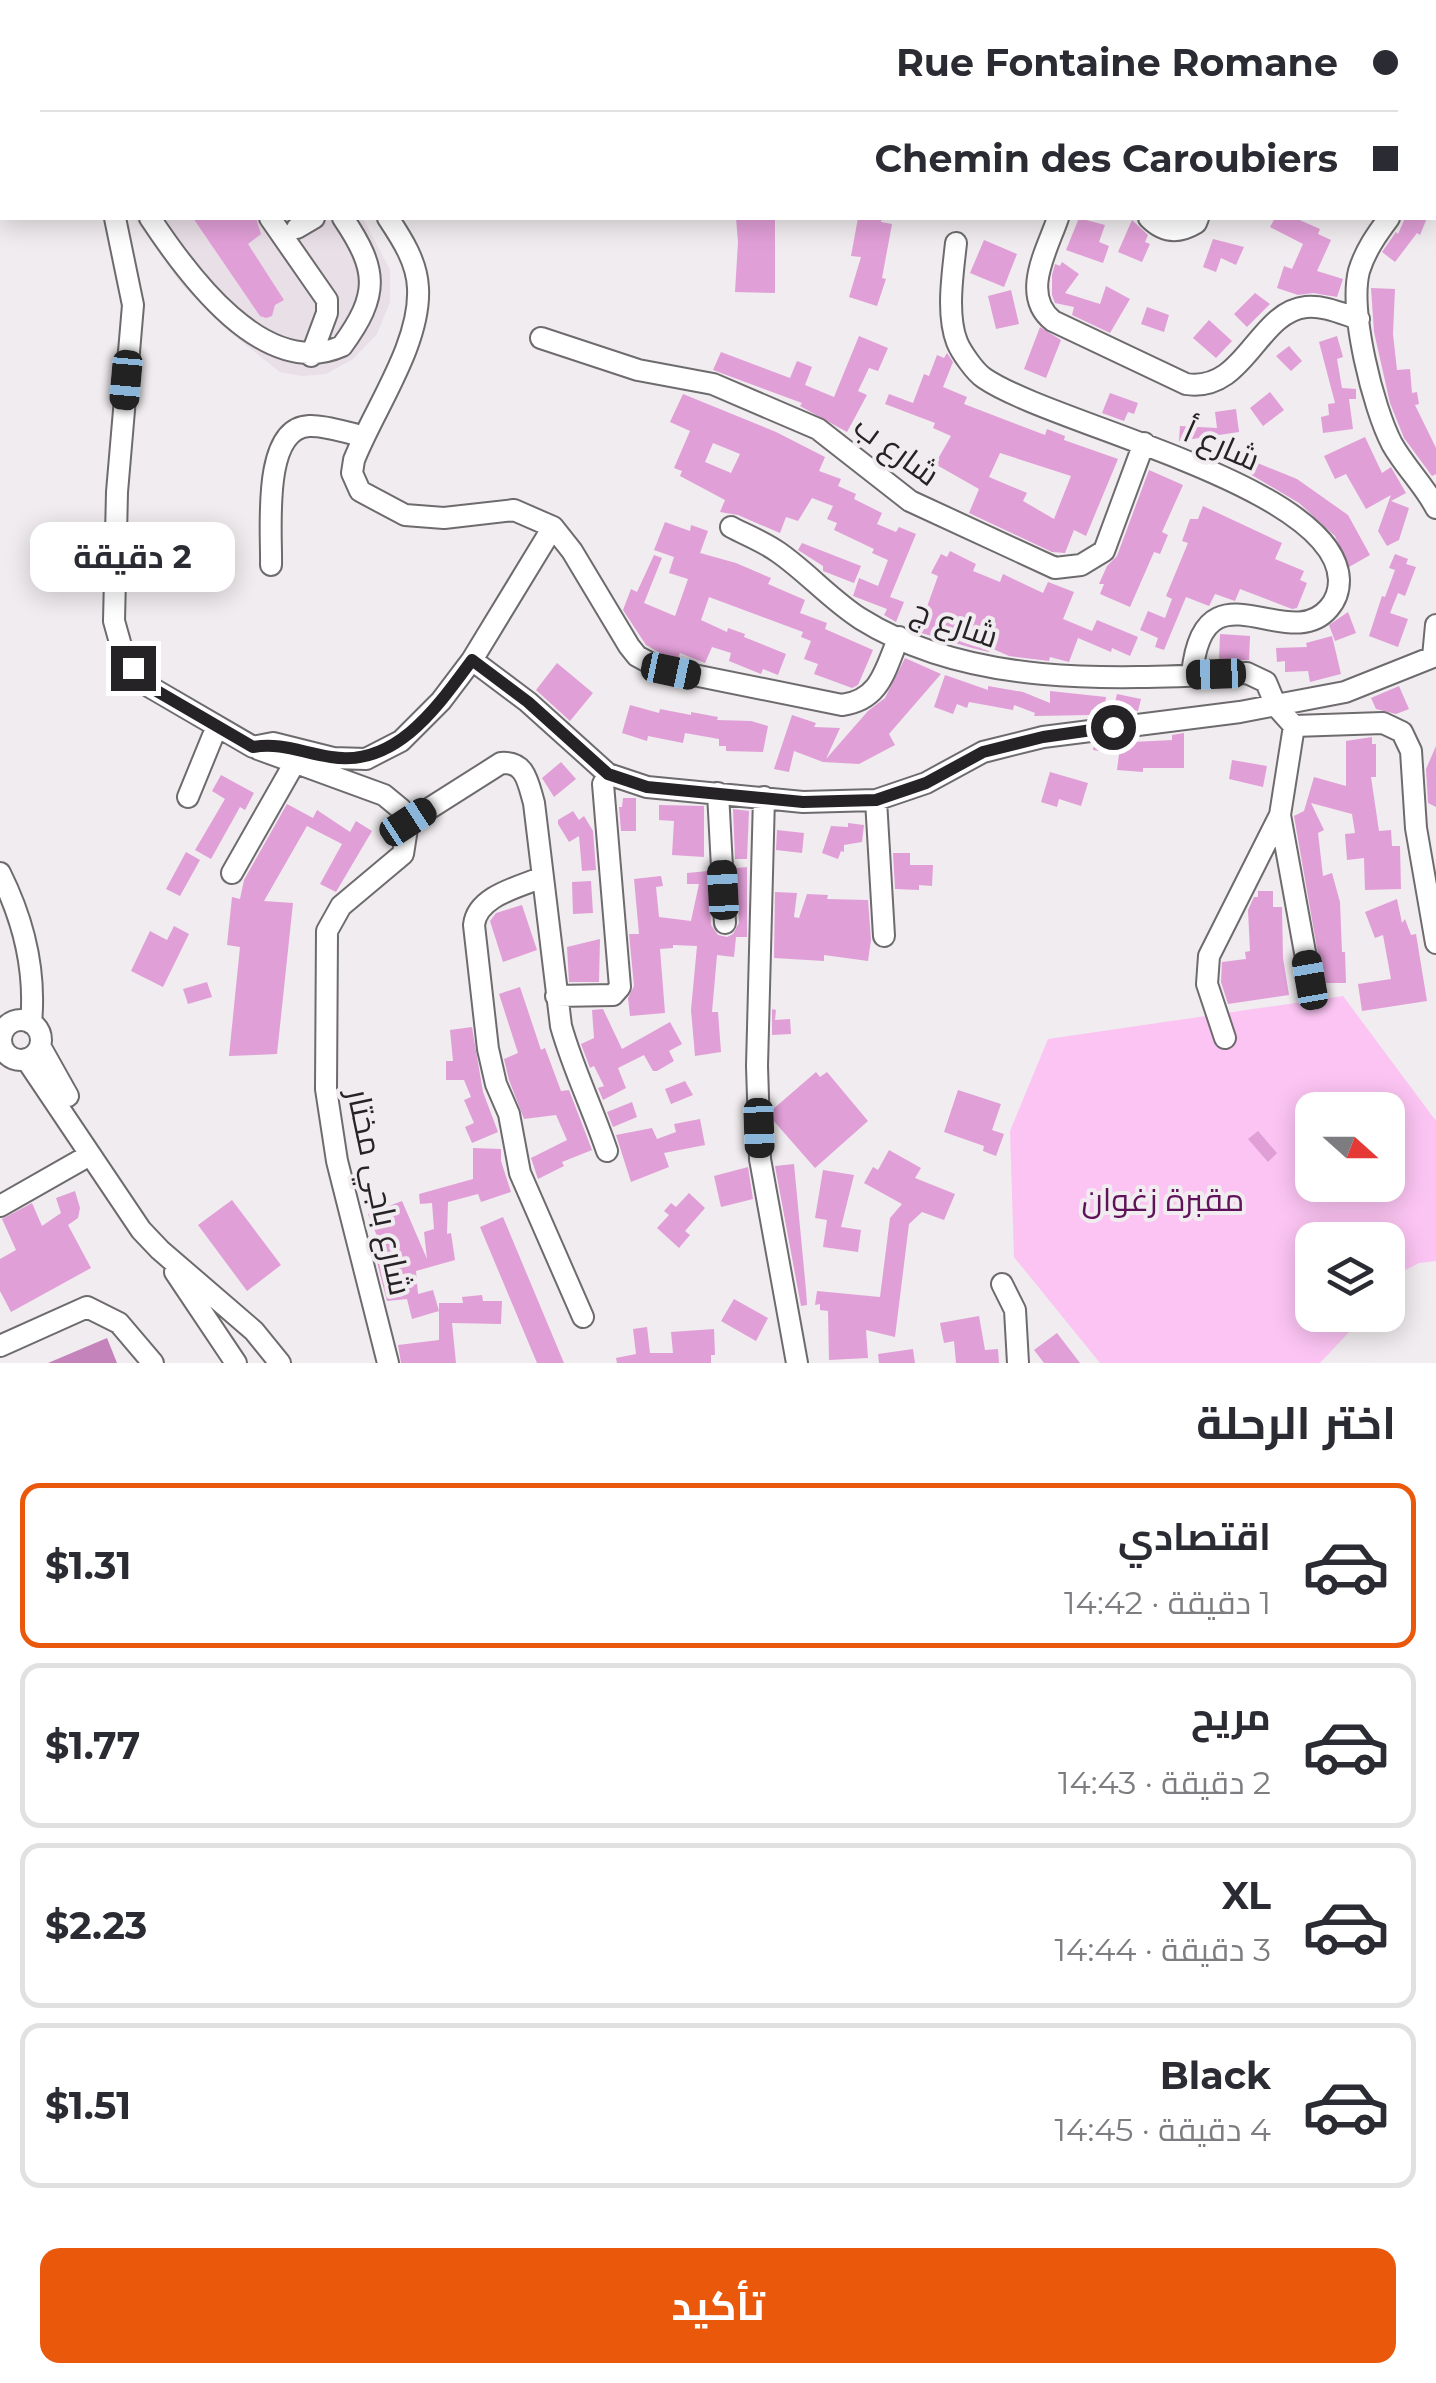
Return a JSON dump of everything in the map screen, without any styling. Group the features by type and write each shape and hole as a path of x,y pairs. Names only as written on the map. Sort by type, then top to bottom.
{"street":[{"path":"116,220 133,305 117,492 114,622 121,646 150,687 253,747 384,796 401,809 408,822 501,763 515,764 525,774 534,803 556,996 570,1057 607,1151"},
{"path":"151,220 179,262 209,295 253,332 284,351 311,356 342,346 368,304 372,278 367,260 343,220"},
{"path":"271,220 327,300 327,313 311,356"},
{"path":"389,220 409,251 418,288 412,335 363,436 352,473 360,491 405,515 444,518 514,510 554,528 572,550 629,646 637,656 659,668 830,704 853,703 874,692 899,638"},
{"path":"1057,220 1036,283 1041,309 1053,321 1186,384 1206,384 1225,376 1293,310 1317,307 1359,318"},
{"path":"1152,220 1178,231 1197,220"},
{"path":"1389,220 1364,255 1358,274 1359,318 1375,404 1394,447 1430,483 1436,508"},
{"name":"شارع أ","path":"956,243 951,288 957,341 981,377 1037,404 1144,443 1285,508 1333,558 1339,576 1332,604 1301,623 1233,614 1214,620 1196,643 1192,675"},
{"name":"شارع ب","path":"541,338 638,370 713,384 818,430 910,501 1055,568 1081,565 1104,551 1144,443"},
{"path":"271,566 274,464 280,447 292,433 309,426 363,436"},
{"name":"شارع ج","path":"731,527 776,551 860,619 899,638 980,667 1028,674 1254,674 1271,688 1276,706"},
{"path":"253,747 273,744 333,758 366,759 401,741 441,702 472,660 554,528"},
{"path":"472,660 528,702 608,774 647,787 803,802 876,800 926,783 983,752 1043,737 1276,706 1345,692 1435,656 1436,625"},
{"path":"1276,706 1294,726 1383,723 1406,738 1412,751 1416,828 1436,943"},
{"path":"188,797 218,726"},
{"path":"1225,1038 1206,984 1209,956 1280,816 1294,726"},
{"path":"232,873 294,764"},
{"path":"556,996 613,995 620,987 603,784 608,774"},
{"path":"718,793 725,923"},
{"path":"764,797 757,1066 760,1159 797,1363"},
{"path":"876,800 884,936"},
{"path":"1280,816 1310,980"},
{"name":"شارع باجي مختار","path":"388,1363 337,1161 326,1089 327,931 341,906 403,854 408,822"},
{"path":"0,872 15,908 34,997 12,1042"},
{"path":"543,877 485,902 475,914 474,924 488,1049 496,1084 510,1114 520,1174 583,1317"},
{"path":"0,902 19,973 12,1042 140,1230 254,1331 280,1363"},
{"path":"0,1206 95,1163"},
{"path":"160,1250 236,1363"},
{"path":"1002,1284 1015,1310 1018,1363"},
{"path":"0,1346 88,1307 120,1323 153,1363"}],"shaded area":[{"path":"135,220 364,220 390,270 390,302 377,334 353,359 326,374 302,376 280,372 227,330 182,285"},
{"path":"107,1338 117,1363 48,1363"}],"green space":[{"name":"مقبرة زغوان","path":"1343,996 1436,1121 1436,1261 1405,1270 1405,1222 1295,1222 1295,1332 1349,1332 1320,1363 1100,1363 1014,1257 1010,1131 1048,1039"}],"building":[{"path":"194,220 257,220 261,234 248,244 284,300 275,305 272,316 260,316"},
{"path":"736,220 775,220 775,293 735,292"},
{"path":"858,220 892,224 882,278 886,279 877,306 849,297 861,257 851,256"},
{"path":"1078,220 1105,225 1099,242 1109,246 1103,263 1066,250"},
{"path":"1132,220 1148,235 1145,242 1150,244 1142,262 1118,252"},
{"path":"1274,220 1300,220 1320,229 1318,234 1331,240 1317,271 1343,279 1337,297 1298,295 1277,288 1284,266 1292,269 1303,244 1270,227"},
{"path":"1404,220 1426,220 1420,235 1417,233 1395,262 1382,252"},
{"path":"1213,239 1244,247 1236,265 1221,258 1216,272 1203,267"},
{"path":"984,240 1017,254 1004,287 970,273"},
{"path":"1062,262 1079,274 1065,293 1100,304 1106,286 1130,299 1110,333 1072,315 1074,307 1055,303 1052,275 1055,264 1060,266"},
{"path":"1371,288 1395,289 1393,334 1397,370 1410,369 1412,393 1417,392 1419,404 1415,405 1436,448 1436,474 1432,476 1404,438 1390,403 1374,332"},
{"path":"1011,290 1019,324 996,329 988,296"},
{"path":"1255,293 1270,304 1247,327 1234,314"},
{"path":"1147,307 1169,315 1164,332 1141,324"},
{"path":"1209,320 1232,341 1216,358 1193,338"},
{"path":"1040,327 1061,340 1046,378 1024,369"},
{"path":"859,336 888,348 878,371 869,368 858,391 867,395 847,432 800,406 802,403 713,370 721,352 790,378 797,361 812,367 805,385 834,397"},
{"path":"1337,336 1343,357 1337,359 1342,388 1356,389 1356,399 1349,399 1353,429 1323,433 1321,417 1329,415 1328,404 1335,403 1319,342"},
{"path":"1289,346 1302,361 1291,371 1276,356"},
{"path":"947,353 953,362 943,387 967,397 964,404 1045,435 1047,429 1065,436 1064,440 1118,459 1086,536 1074,530 1065,553 1052,552 969,513 979,489 935,464 951,436 933,428 935,423 885,404 889,394 913,403 924,374 929,376 937,355 944,358","holes":["1000,453 1071,476 1054,519 1023,501 1027,493 989,477"]},
{"path":"1270,392 1284,410 1263,426 1250,408"},
{"path":"1110,393 1138,403 1134,414 1128,412 1124,421 1102,413"},
{"path":"683,394 776,432 825,457 819,471 841,479 838,486 882,513 877,524 896,532 899,527 916,534 890,597 904,602 896,622 884,615 887,609 853,596 859,578 878,586 888,560 834,530 837,523 827,519 833,506 812,498 798,521 786,517 780,533 738,515 720,512 725,500 680,476 682,471 674,468 690,431 670,422","holes":["713,443 740,454 731,473 705,462"]},
{"path":"1236,409 1239,432 1179,441 1180,426 1217,428 1215,412"},
{"path":"1365,437 1382,473 1391,467 1406,493 1391,501 1409,508 1399,540 1387,546 1378,531 1391,495 1366,509 1346,474 1335,479 1324,456"},
{"path":"1255,462 1297,479 1348,515 1370,555 1349,567 1335,536 1299,503 1250,474"},
{"path":"1149,470 1183,485 1162,532 1168,535 1160,554 1154,552 1130,607 1100,594 1104,584 1099,584 1107,566 1117,556"},
{"path":"1203,506 1282,543 1275,559 1304,571 1300,580 1307,583 1297,608 1292,609 1240,589 1235,601 1215,594 1209,606 1186,597 1164,650 1155,647 1158,638 1140,630 1148,611 1165,618 1172,599 1166,596 1188,543 1182,541 1190,519 1198,519"},
{"path":"665,522 690,531 691,525 708,531 700,553 771,578 768,584 805,600 800,613 827,623 825,629 873,650 858,685 852,688 814,674 818,664 804,659 811,641 801,637 803,632 709,597 701,620 727,632 728,628 745,634 744,637 786,654 778,675 763,669 761,674 729,661 731,653 712,647 705,663 680,653 678,658 664,655 646,645 623,610 631,589 637,592 654,555 662,558 644,603 675,616 688,579 669,573 674,557 654,550"},
{"path":"802,543 861,566 854,583 823,571 823,566 798,550"},
{"path":"950,551 976,564 973,571 1000,582 1003,574 1043,593 1048,582 1074,592 1063,619 1092,631 1097,620 1138,637 1130,656 1078,638 1069,662 1050,657 1049,661 1009,656 991,648 989,652 918,632 938,576 931,573 941,554 947,557"},
{"path":"1395,554 1416,567 1405,596 1398,593 1390,613 1408,619 1398,647 1369,636 1395,570 1389,568"},
{"path":"1348,612 1356,633 1335,641 1329,625"},
{"path":"1220,634 1250,636 1249,660 1219,661"},
{"path":"1332,636 1341,674 1310,682 1308,671 1285,672 1285,661 1277,662 1276,648 1307,647 1306,643"},
{"path":"905,658 941,674 889,734 895,745 859,764 823,762 794,751 789,772 774,769 792,715 816,723 814,727 840,728 826,759 868,711 885,698"},
{"path":"557,663 593,693 570,721 536,690"},
{"path":"945,675 988,690 988,686 1023,692 1050,703 1050,691 1106,697 1104,712 1034,716 1035,713 1014,705 1013,710 969,702 967,708 957,704 953,714 934,707"},
{"path":"1399,686 1409,709 1396,714 1376,709 1371,698"},
{"path":"1117,694 1141,699 1138,711 1114,706"},
{"path":"630,705 659,713 660,709 691,712 718,717 717,720 768,726 763,752 726,751 726,746 719,746 719,739 685,733 683,743 648,736 647,741 622,733"},
{"path":"1184,733 1184,768 1117,770 1119,754 1093,750 1094,744 1172,740 1172,735"},
{"path":"1372,737 1372,744 1376,744 1376,777 1371,777 1379,831 1391,830 1392,846 1400,846 1401,889 1365,890 1364,858 1347,860 1345,834 1355,833 1352,814 1311,803 1324,830 1318,833 1323,876 1332,873 1340,902 1345,952 1346,983 1323,983 1294,816 1304,811 1314,777 1346,786 1346,741"},
{"path":"1436,746 1436,807 1428,803 1426,769"},
{"path":"1232,760 1267,766 1263,787 1229,779"},
{"path":"561,762 576,779 554,797 542,778"},
{"path":"1050,772 1088,783 1081,806 1059,799 1057,807 1041,802"},
{"path":"221,775 254,793 245,810 240,807 211,859 195,850 225,799 212,791"},
{"path":"623,798 636,798 636,831 621,831 619,807"},
{"path":"287,804 313,818 317,810 350,832 356,821 372,831 336,892 320,884 342,844 307,826 264,901 293,903 277,1054 229,1056 240,947 227,945 232,897 240,899 244,880"},
{"path":"659,805 704,806 704,857 672,855 674,821 659,820"},
{"path":"733,809 749,811 747,859 735,859"},
{"path":"573,811 579,820 584,816 593,831 596,870 582,871 579,836 569,842 558,824 558,820"},
{"path":"848,823 864,825 862,842 844,845 838,859 822,853 831,826 848,827"},
{"path":"777,830 804,833 802,853 776,850"},
{"path":"186,852 200,860 180,896 166,889"},
{"path":"893,853 910,853 910,865 933,865 932,886 895,889"},
{"path":"747,867 747,937 736,937 734,957 717,955 712,1012 718,1012 721,1052 695,1056 691,1010 697,946 660,949 665,1013 630,1016 628,998 634,986 629,934 639,934 634,879 661,876 663,886 656,887 659,917 691,921 699,884 687,884 687,873 708,871 711,925 718,935 727,937 739,923 736,868"},
{"path":"591,881 593,913 573,914 572,882"},
{"path":"1258,891 1273,891 1273,907 1282,907 1283,958 1289,995 1228,1004 1221,982 1222,962 1246,959 1245,952 1250,951 1248,910"},
{"path":"775,892 797,893 794,917 799,918 807,894 828,895 827,899 868,900 868,961 824,955 824,961 774,958"},
{"path":"1397,899 1402,923 1405,919 1411,935 1416,934 1427,1001 1362,1011 1358,984 1391,979 1383,935 1375,938 1365,912"},
{"path":"522,905 537,950 503,962 490,921 496,913"},
{"path":"174,926 189,934 163,987 131,971 150,931 167,940"},
{"path":"600,939 599,982 569,982 567,947"},
{"path":"207,982 212,997 188,1004 183,989"},
{"path":"520,987 541,1050 545,1048 561,1091 569,1090 592,1150 562,1162 564,1166 538,1179 531,1158 567,1140 556,1115 524,1119 509,1080 504,1059 518,1053 499,994"},
{"path":"603,1009 622,1049 670,1022 682,1044 669,1051 674,1061 657,1071 653,1071 644,1055 618,1068 626,1088 603,1100 598,1088 604,1086 594,1066 590,1068 581,1044 594,1038 592,1010"},
{"path":"772,1009 776,1010 775,1020 790,1019 791,1034 772,1035"},
{"path":"472,1027 483,1092 498,1132 472,1143 465,1127 474,1123 464,1100 471,1097 464,1080 446,1080 446,1061 453,1061 450,1030"},
{"path":"816,1072 820,1077 827,1072 868,1121 815,1168 772,1119 772,1110"},
{"path":"685,1081 693,1095 671,1104 665,1089"},
{"path":"958,1090 1001,1104 992,1130 1004,1134 996,1156 983,1151 984,1146 944,1132"},
{"path":"632,1102 637,1117 613,1127 607,1112"},
{"path":"700,1119 705,1145 664,1153 669,1167 631,1182 616,1135 652,1128 657,1139 676,1132 674,1124"},
{"path":"1258,1131 1277,1153 1268,1162 1248,1139"},
{"path":"473,1148 501,1149 511,1192 481,1202 478,1194 448,1202 447,1234 451,1233 455,1260 416,1271 418,1294 433,1290 439,1311 412,1319 407,1299 387,1301 372,1243 379,1241 368,1214 402,1201 427,1259 424,1232 434,1229 432,1203 420,1204 419,1194 473,1179"},
{"path":"889,1150 921,1168 915,1178 955,1194 944,1220 922,1212 909,1224 895,1337 866,1330 868,1358 829,1360 828,1311 820,1310 820,1304 815,1305 817,1291 880,1297 890,1218 902,1204 864,1183 873,1167 878,1170"},
{"path":"794,1164 807,1305 801,1306 775,1166"},
{"path":"748,1167 753,1199 721,1207 714,1176"},
{"path":"823,1170 854,1175 841,1227 861,1230 858,1252 823,1247 827,1220 815,1218"},
{"path":"75,1191 80,1208 78,1218 68,1225 91,1268 11,1312 0,1291 0,1259 16,1250 2,1219 32,1203 42,1226 61,1213 56,1198"},
{"path":"689,1193 705,1208 685,1231 690,1235 679,1248 657,1228 669,1215 664,1211 671,1203 676,1207"},
{"path":"232,1200 281,1265 247,1291 198,1225"},
{"path":"503,1217 564,1363 537,1363 480,1227"},
{"path":"482,1295 483,1301 502,1301 501,1324 452,1323 456,1363 401,1363 398,1345 439,1340 439,1303 463,1303 462,1297"},
{"path":"734,1299 768,1318 756,1341 721,1321"},
{"path":"979,1316 985,1350 998,1349 999,1363 956,1363 954,1341 944,1343 940,1323"},
{"path":"647,1327 650,1353 673,1353 671,1332 714,1329 715,1355 711,1355 711,1363 617,1363 616,1358 636,1354 633,1329"},
{"path":"1057,1333 1080,1363 1044,1363 1034,1350"},
{"path":"913,1349 915,1363 879,1363 878,1354"}],"route":[{"path":"133,668 150,687 253,747 273,744 333,758 366,759 401,741 441,702 472,660 528,702 608,774 647,787 803,802 876,800 926,783 983,752 1043,737 1113,727"}]}
